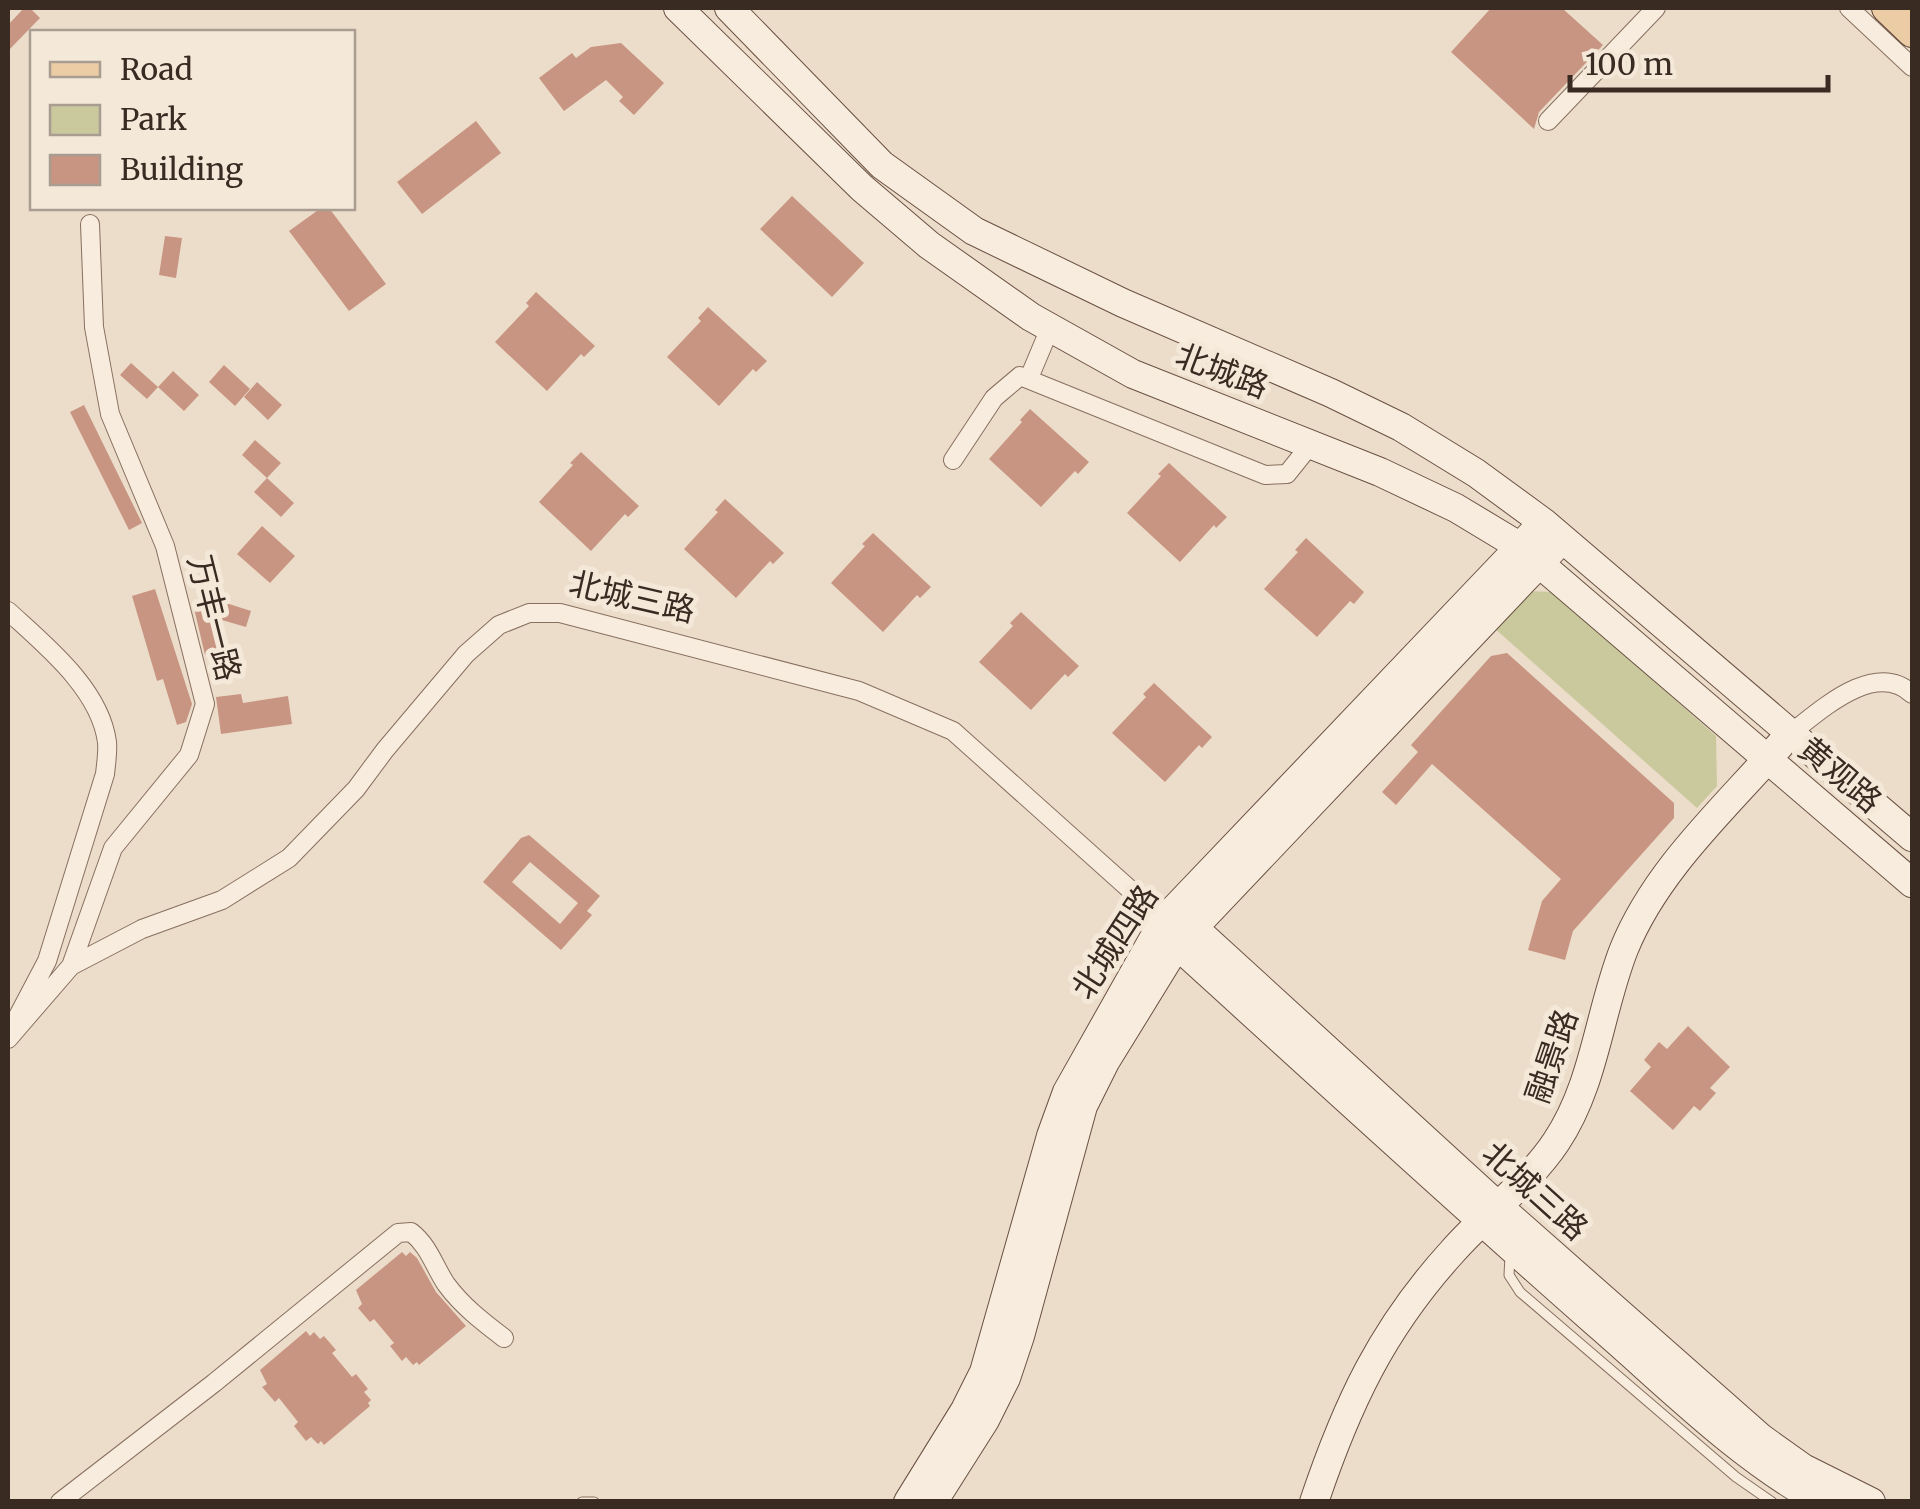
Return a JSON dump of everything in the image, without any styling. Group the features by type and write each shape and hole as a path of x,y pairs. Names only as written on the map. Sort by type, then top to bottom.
{"main road":[{"name":"北城路","path":"678,8 862,188 929,246 1050,328 1132,374 1311,444 1456,508 1530,554 1768,759"},
{"name":"北城路","path":"729,8 882,165 974,230 1122,303 1331,393 1401,427 1476,473 1553,531 1790,733"},
{"path":"1887,8 1912,32"},
{"name":"北城四路","path":"908,1502 984,1372 1051,1136 1087,1051 1178,931 1553,531"},
{"name":"融景路","path":"1314,1502 1337,1433 1378,1348 1416,1293 1548,1153 1567,1122 1584,1086 1624,950 1646,906 1674,864 1790,733"},
{"name":"黄观路","path":"1790,733 1912,837"},
{"name":"黄观路","path":"1768,759 1912,883"},
{"name":"北城四路","path":"933,1502 986,1420 1006,1378 1083,1106 1178,931"},
{"name":"北城三路","path":"1178,931 1490,1214 1761,1438 1803,1468 1871,1502"},
{"name":"北城三路","path":"1490,1214 1510,1247 1748,1455 1821,1502"}],"street":[{"path":"1548,121 1656,8"},
{"path":"1850,8 1912,68"},
{"name":"万丰一路","path":"8,1038 71,966 114,848 190,756 205,704 165,546 110,414 94,327 90,224"},
{"path":"1028,378 1050,328"},
{"path":"953,460 994,398 1020,376 1265,476 1286,474 1311,444"},
{"path":"8,612 64,662 101,719 107,744 105,774 47,961 8,1038"},
{"name":"北城三路","path":"71,966 142,929 222,900 288,858 356,789 466,654 500,625 529,613 560,613 858,691 953,731 1178,931"},
{"path":"1790,733 1842,695 1877,683 1906,688 1912,694"},
{"path":"72,1498 398,1233 411,1232 424,1242 450,1290 472,1314 504,1338"}],"lane":[{"path":"1510,1247 1510,1275 1520,1292 1736,1476 1772,1502"},
{"path":"582,1502 594,1502"}],"green space":[{"path":"1526,591 1554,592 1716,736 1717,786 1697,808 1494,628"}],"building":[{"path":"24,8 30,8 40,18 8,51 8,25"},
{"path":"1491,8 1562,8 1603,45 1539,112 1534,129 1451,52"},
{"path":"621,43 664,83 634,115 606,80 564,111 539,78 572,53 576,58 591,47"},
{"path":"476,121 501,153 422,214 397,182"},
{"path":"792,196 864,263 832,297 760,229"},
{"path":"318,210 330,210 386,284 349,311 289,231"},
{"path":"165,236 182,238 176,278 159,275"},
{"path":"536,292 595,346 584,357 581,354 547,391 495,342 529,306 526,303"},
{"path":"708,307 767,361 756,372 753,369 719,406 667,357 701,321 698,318"},
{"path":"131,363 158,387 147,399 120,375"},
{"path":"224,365 250,389 235,406 209,382"},
{"path":"173,371 199,395 184,411 158,387"},
{"path":"257,382 282,405 268,420 244,397"},
{"path":"84,405 142,523 129,530 70,412"},
{"path":"1030,409 1089,462 1078,474 1075,471 1041,507 989,459"},
{"path":"255,440 281,463 267,478 242,455"},
{"path":"581,452 639,506 628,517 625,514 591,551 539,502"},
{"path":"1169,463 1227,517 1216,528 1214,525 1180,562 1127,513"},
{"path":"267,478 294,503 281,517 254,492"},
{"path":"725,499 784,553 773,564 770,561 736,598 684,549"},
{"path":"262,526 295,556 270,583 237,554"},
{"path":"873,533 931,587 920,598 917,595 883,632 831,583"},
{"path":"1306,538 1364,592 1354,604 1350,601 1317,637 1264,589"},
{"path":"155,589 192,704 186,722 177,725 163,679 157,681 132,596"},
{"path":"201,595 251,611 246,627 208,616 221,650 205,655 193,604"},
{"path":"1021,612 1079,666 1068,677 1065,674 1031,710 979,662"},
{"path":"1507,653 1674,803 1674,818 1573,931 1565,960 1528,950 1542,901 1561,879 1432,764 1396,805 1382,792 1418,752 1411,745 1491,656"},
{"path":"1154,683 1212,737 1202,748 1199,745 1165,782 1112,733"},
{"path":"241,694 243,703 288,696 292,724 221,734 216,697"},
{"path":"529,835 600,896 587,911 592,915 561,950 483,882 521,838","holes":["530,862 578,903 560,924 512,882"]},
{"path":"1688,1026 1730,1067 1710,1088 1716,1093 1700,1111 1694,1106 1673,1130 1630,1091 1651,1067 1644,1060 1659,1042 1667,1049"},
{"path":"402,1252 417,1258 436,1292 466,1326 419,1365 413,1365 406,1357 402,1361 390,1346 394,1343 374,1319 370,1322 358,1308 362,1304 356,1290"},
{"path":"306,1331 310,1336 314,1332 320,1339 324,1336 336,1350 332,1353 368,1389 364,1392 371,1400 370,1406 324,1445 311,1437 306,1441 294,1426 298,1422 279,1398 275,1402 262,1387 267,1384 260,1370"}]}
